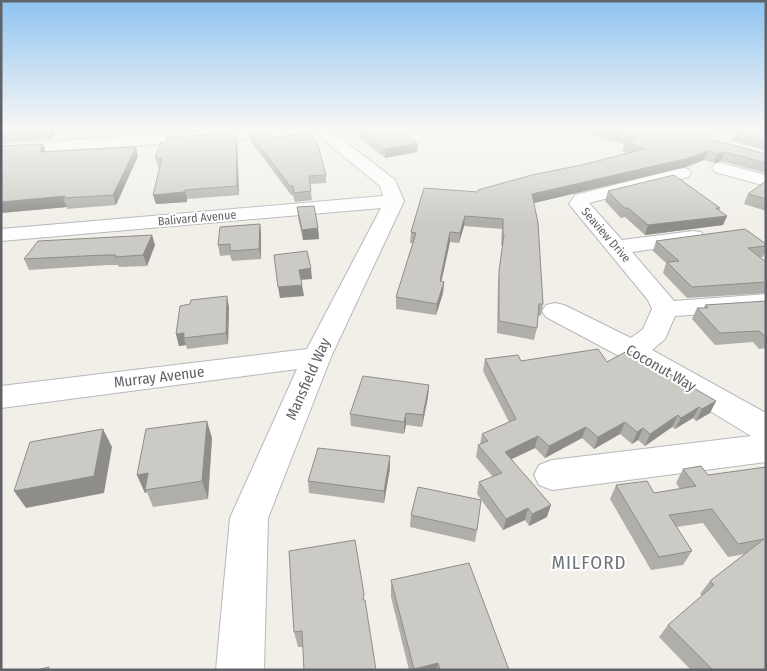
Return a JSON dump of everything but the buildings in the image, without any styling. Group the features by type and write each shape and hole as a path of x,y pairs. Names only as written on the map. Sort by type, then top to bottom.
{"street":[{"path":"359,160 389,184 394,201"},
{"path":"722,168 766,181"},
{"name":"Seaview Drive","path":"665,309 660,298 579,204 582,200 682,173"},
{"name":"Balivard Avenue","path":"1,235 394,201"},
{"name":"Mansfield Way","path":"240,670 249,518 316,357 394,201"},
{"path":"618,248 711,235"},
{"path":"633,351 655,333 665,309 766,302"},
{"name":"Coconut Way","path":"555,311 633,351 766,429"},
{"name":"Murray Avenue","path":"1,397 316,357"},
{"path":"552,475 766,448"}],"district":[{"name":"MILFORD","path":"589,562"}]}
